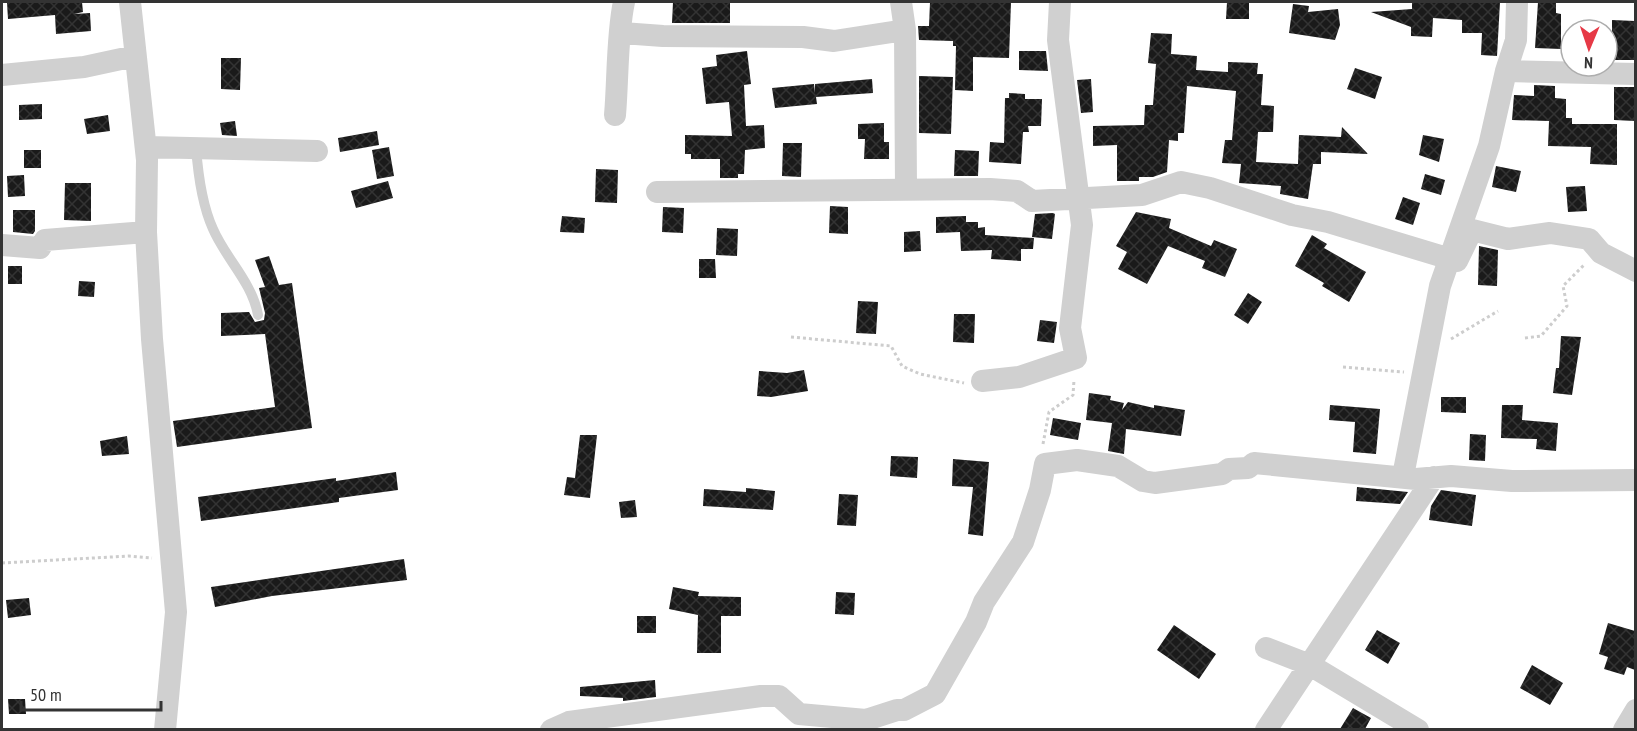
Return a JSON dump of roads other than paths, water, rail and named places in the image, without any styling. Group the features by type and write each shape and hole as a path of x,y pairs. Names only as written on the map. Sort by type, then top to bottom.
{"street":[{"path":"130,2 146,147 146,232 152,339 176,612 165,729"},
{"path":"615,115 622,33 620,18 624,2"},
{"path":"901,2 905,30 906,189"},
{"path":"982,381 1019,377 1076,358 1070,328 1082,225 1077,201 1074,156 1058,40 1060,2"},
{"path":"1403,476 1440,286 1489,146 1506,71 1516,40 1517,2"},
{"path":"622,33 663,36 803,37 834,41 905,30"},
{"path":"2,75 84,67 135,56"},
{"path":"1506,71 1635,74"},
{"path":"146,147 317,151"},
{"path":"657,192 990,189 1017,191 1032,201 1077,201 1142,195 1181,182 1210,188 1292,215 1328,222 1457,261 1472,230 1508,238 1550,233 1588,238 1601,253 1635,271"},
{"path":"2,245 40,248 45,240 146,232"},
{"path":"551,729 569,722 761,696 779,696 799,714 857,725 904,710 935,694 976,622 984,602 1023,542 1040,490 1045,464 1077,460 1118,465 1143,481 1155,483 1222,474 1229,469 1248,468 1254,463 1416,479 1434,477 1512,480 1635,480"},
{"path":"1266,729 1434,477"},
{"path":"1266,648 1310,665 1418,729"},
{"path":"1624,729 1635,710"}],"lane":[{"path":"196,147 198,173 213,229 255,299 258,315"}]}
